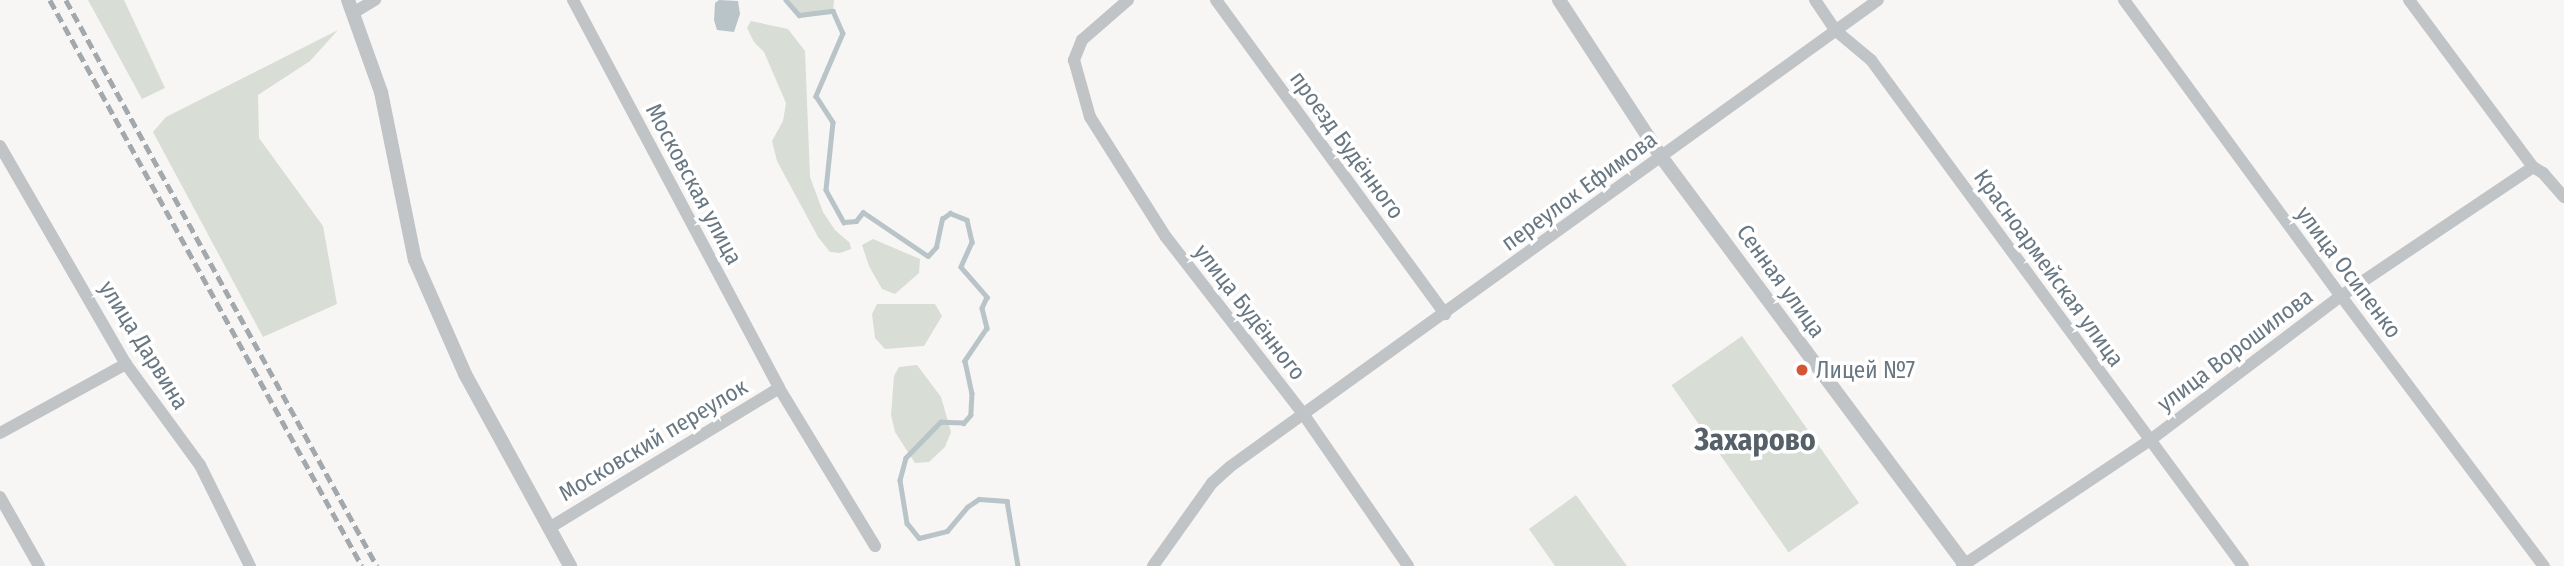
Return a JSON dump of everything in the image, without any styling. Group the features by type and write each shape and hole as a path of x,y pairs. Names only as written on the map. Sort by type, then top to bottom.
{"street":[{"path":"375,0 351,7 381,92 415,260 465,374 570,566"},
{"name":"Московская улица","path":"573,0 779,388 875,546"},
{"name":"улица Будённого","path":"1128,0 1082,40 1074,60 1090,117 1166,237 1304,415 1408,566"},
{"name":"проезд Будённого","path":"1216,0 1445,314"},
{"name":"Сенная улица","path":"1559,0 1662,158 1964,565"},
{"name":"Красноармейская улица","path":"1815,0 1835,30 1871,60 2243,566"},
{"name":"переулок Ефимова","path":"1153,566 1212,483 1878,0"},
{"name":"улица Осипенко","path":"2124,0 2341,296 2544,566"},
{"path":"2409,0 2533,167 2543,173 2564,197"},
{"name":"улица Дарвина","path":"0,146 126,364 200,465 250,566"},
{"name":"улица Ворошилова","path":"1964,565 2149,441 2341,296 2533,167"},
{"path":"0,433 126,364"},
{"name":"Московский переулок","path":"549,528 779,388"},
{"path":"0,497 38,566"}],"shaded area":[{"path":"88,0 124,0 165,88 142,99"},
{"path":"719,0 738,1 740,14 734,32 717,30 714,20 715,3"},
{"path":"783,0 834,0 833,11 799,15"},
{"path":"751,21 788,29 805,51 810,177 823,212 835,230 850,243 851,249 840,253 830,252 818,237 777,161 772,141 783,121 786,103 764,52 754,42 747,28"},
{"path":"338,30 310,61 258,95 259,138 323,226 337,304 263,337 153,132 166,117"},
{"path":"873,239 920,259 919,273 895,294 882,289 869,266 862,245"},
{"path":"877,304 935,304 942,316 924,346 885,349 875,338 872,314"},
{"path":"1742,336 1859,503 1789,552 1672,385"},
{"path":"917,365 941,397 951,432 945,447 929,462 915,463 895,432 891,415 894,376 899,367"},
{"path":"1576,495 1627,566 1555,566 1529,529"}],"waterway":[{"path":"786,0 799,15 833,11 843,33 816,96 833,122 826,190 844,222 856,221 863,212 928,256 936,247 942,219 950,213 967,220 972,242 961,267 987,297 982,308 987,328 965,361 972,393 971,415 964,423 941,422 906,458 900,480 907,523 919,538 947,531 967,507 979,499 1007,501 1018,566"}],"railway":[{"path":"50,0 362,566"},
{"path":"66,0 377,566"}],"place":[{"name":"Лицей №7","path":"1802,370"}],"district":[{"name":"Захарово","path":"1755,440"}]}
